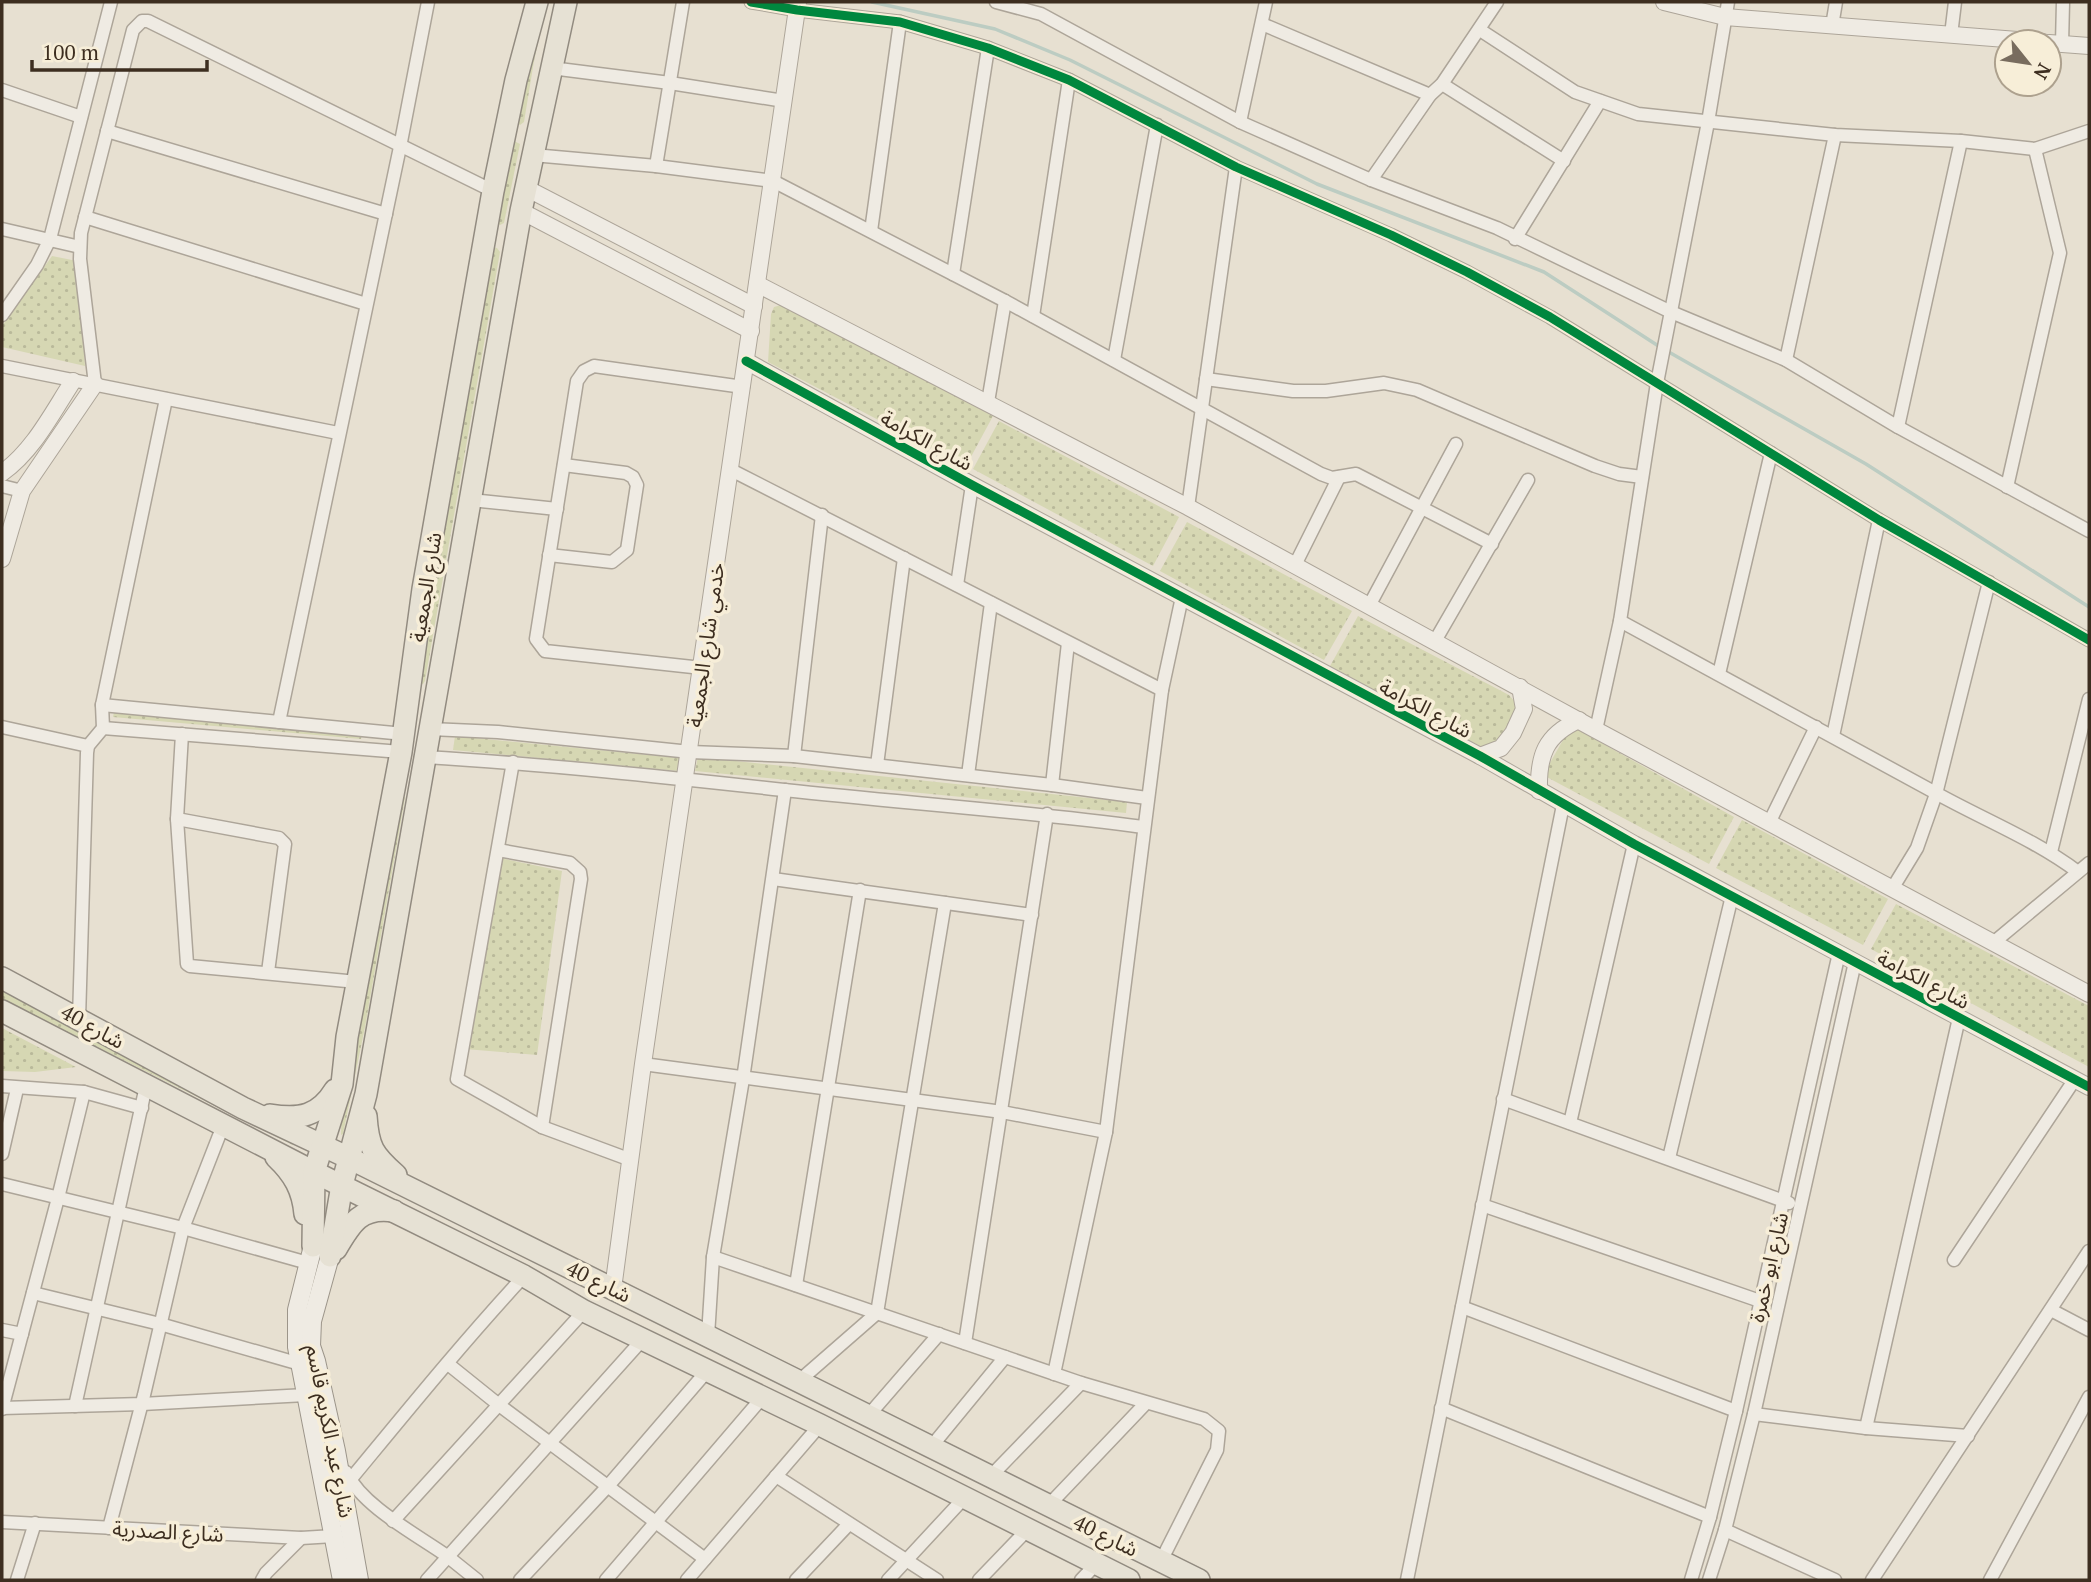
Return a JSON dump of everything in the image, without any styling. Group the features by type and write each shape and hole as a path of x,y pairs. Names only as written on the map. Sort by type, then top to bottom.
{"main road":[{"name":"شارع الجمعية","path":"314,1172 342,1084 347,1037 402,743 433,528 493,191 516,80 537,2"},
{"name":"شارع الجمعية","path":"351,1159 366,1094 471,500 529,215 526,188 566,2"},
{"path":"433,528 449,538 466,534"},
{"path":"423,589 439,584 454,592"},
{"path":"410,685 424,691 437,687"},
{"path":"407,707 416,699 422,698 432,719"},
{"name":"شارع 40","path":"2,978 243,1108 323,1145 1199,1580"},
{"path":"10,1015 30,1011 33,1006 32,994"},
{"name":"شارع 40","path":"10,1015 314,1172 524,1276 584,1311 1129,1580"},
{"path":"243,1108 280,1117 300,1116 323,1107 342,1084"},
{"path":"366,1094 368,1138 373,1152 413,1190"},
{"path":"243,1134 276,1156 295,1178 301,1190 305,1221 317,1255 364,1214 383,1209 409,1217"},
{"name":"شارع عبد الكريم قاسم","path":"342,1580 300,1364 296,1320 351,1159"},
{"name":"شارع عبد الكريم قاسم","path":"314,1172 317,1255 311,1346 317,1361 336,1451 359,1580"},
{"path":"968,1499 981,1496 988,1476"},
{"path":"1005,1517 1004,1507 1008,1499 1021,1492"}],"street":[{"path":"2,315 42,257 50,239 111,2"},
{"path":"279,722 428,2"},
{"path":"656,166 683,2"},
{"path":"751,2 798,6 900,22 988,48 1069,80 1236,167 1391,235 1550,317 1879,520 2089,640"},
{"path":"996,2 1042,8 1240,122 1371,180 1497,228 1671,312 1786,359 1898,428 2089,531"},
{"path":"1240,122 1266,2"},
{"path":"1371,180 1430,95 1442,84 1497,2"},
{"path":"1664,2 1832,26 1993,38"},
{"path":"1832,26 1836,2"},
{"path":"1951,35 1955,2"},
{"path":"2059,28 2063,2"},
{"name":"خدمي شارع الجمعية","path":"613,1289 643,1064 798,6"},
{"path":"1596,730 1620,621 1657,383 1727,10"},
{"path":"2,559 22,491 95,384 80,247 85,217 133,30 139,23 148,21 493,191"},
{"path":"871,231 900,22"},
{"path":"1262,24 1430,95"},
{"path":"1480,30 1575,92 1638,114 1835,135 1961,141 2035,149 2089,131"},
{"path":"2063,44 2089,46"},
{"path":"953,274 988,48"},
{"path":"551,68 784,101"},
{"path":"1033,316 1069,80"},
{"path":"1442,84 1564,161"},
{"path":"2,90 81,117"},
{"path":"1515,239 1600,101"},
{"path":"1114,360 1157,125"},
{"path":"107,131 386,214"},
{"path":"1786,359 1835,135"},
{"path":"1898,428 1961,141"},
{"path":"2007,487 2060,253 2035,149"},
{"path":"533,155 656,166 772,181 1005,301 1321,474 1332,478 1356,474 1492,544"},
{"path":"1188,507 1236,167"},
{"path":"526,188 754,306"},
{"path":"546,200 537,197 528,202 529,215 751,331"},
{"path":"85,217 366,304"},
{"path":"2,229 80,247"},
{"path":"758,284 1188,507 1596,730 2089,993"},
{"path":"988,402 1005,301"},
{"name":"شارع الكرامة","path":"746,361 1480,756 1634,844 2082,1083"},
{"path":"2,366 338,433"},
{"path":"702,668 545,651 536,639 577,381 584,371 594,366 743,387"},
{"path":"1206,379 1293,391 1326,391 1384,383 1417,390 1595,466 1619,474 1642,477"},
{"path":"2,473 14,464 35,440 73,381"},
{"path":"79,1019 88,746 103,728 102,705 166,400"},
{"path":"1369,606 1456,444"},
{"path":"1719,674 1771,453"},
{"path":"549,555 612,562 627,550 637,485 633,477 626,473 564,466"},
{"path":"731,470 1162,690"},
{"path":"1295,565 1339,477"},
{"path":"1435,641 1528,480"},
{"path":"957,585 972,485"},
{"path":"2,486 22,491"},
{"path":"471,500 556,509"},
{"path":"794,756 822,515"},
{"path":"1833,736 1879,520"},
{"path":"877,765 904,558"},
{"path":"1892,889 1917,848 1936,794 1989,582"},
{"path":"1055,1374 1106,1132 1162,690 1182,597"},
{"path":"968,775 991,603"},
{"path":"1620,621 1936,794 2051,852 2078,872"},
{"path":"1052,785 1068,643"},
{"path":"1480,756 1501,748 1513,733 1524,709 1520,687"},
{"path":"2051,852 2089,699"},
{"path":"102,705 279,722 402,743"},
{"path":"432,719 498,732 690,752 794,756 1147,798"},
{"path":"1539,791 1539,765 1548,745 1560,729 1579,720"},
{"path":"2,727 88,746"},
{"path":"1769,823 1816,727"},
{"path":"103,728 402,743"},
{"path":"182,734 177,819 187,964 357,982"},
{"path":"425,757 686,778 785,790 1047,814 1143,827"},
{"path":"513,762 456,1075 461,1083 542,1127 631,1160"},
{"path":"708,1336 713,1257 743,1079 785,790"},
{"path":"1407,1580 1563,805"},
{"path":"965,1343 1047,814"},
{"path":"177,819 282,840 285,844 268,972"},
{"path":"1570,1124 1634,844"},
{"path":"498,850 570,863 580,872 542,1127"},
{"path":"1993,943 2089,863"},
{"path":"773,879 1032,915"},
{"path":"796,1285 830,1089 860,890"},
{"path":"1669,1158 1732,896"},
{"path":"799,1381 877,1313 945,902"},
{"name":"شارع ابو خمرة","path":"1691,1580 1710,1517 1736,1411 1839,953"},
{"name":"شارع ابو خمرة","path":"1709,1580 1754,1414 1855,962"},
{"path":"1866,1428 1959,1018"},
{"path":"643,1064 1002,1112 1106,1132"},
{"path":"1955,1260 2082,1083"},
{"path":"2,1086 84,1092 142,1108"},
{"path":"75,1406 146,1086"},
{"path":"2,1154 17,1089"},
{"path":"84,1092 2,1408 306,1395"},
{"path":"1503,1099 1783,1199 1798,1208"},
{"path":"109,1528 142,1404 183,1228 223,1123"},
{"path":"2,1184 183,1228 317,1255"},
{"path":"1482,1205 1760,1301"},
{"path":"1872,1580 2089,1251"},
{"path":"713,1257 1081,1383 1204,1419 1219,1431 1217,1450 1161,1562"},
{"path":"350,1480 467,1338 524,1276"},
{"path":"33,1293 160,1324 300,1364"},
{"path":"1462,1307 1736,1411"},
{"path":"2051,1310 2089,1330"},
{"path":"393,1521 584,1311"},
{"path":"2,1330 22,1334"},
{"path":"868,1416 939,1334"},
{"path":"427,1580 643,1339"},
{"path":"930,1447 1004,1357"},
{"path":"448,1364 705,1559"},
{"path":"520,1580 608,1486 707,1371"},
{"path":"988,1476 1081,1383"},
{"path":"1990,1580 2089,1397"},
{"path":"606,1580 761,1399"},
{"path":"1048,1506 1146,1403"},
{"path":"1441,1408 1710,1517"},
{"path":"1754,1414 1866,1428 1968,1436"},
{"path":"687,1580 820,1426"},
{"path":"336,1451 350,1480 365,1496 393,1521 447,1556 477,1580"},
{"path":"776,1476 937,1580"},
{"path":"346,1509 346,1500 351,1492 365,1496"},
{"path":"888,1580 968,1499"},
{"name":"شارع الصدرية","path":"2,1522 301,1538 334,1536"},
{"path":"17,1580 35,1523"},
{"path":"796,1580 849,1524"},
{"path":"979,1580 1028,1529"},
{"path":"1704,1535 1723,1535 1835,1580"},
{"path":"262,1580 301,1538"},
{"path":"1081,1580 1097,1563"}],"green space":[{"path":"539,2 547,2 524,122 520,125 517,123"},
{"path":"514,141 520,144 504,223 500,225 494,221 509,143"},
{"path":"492,247 500,252 425,681 415,686"},
{"path":"52,256 77,261 85,366 2,347 2,326"},
{"path":"781,305 993,416 966,466 768,362 771,314 774,307"},
{"path":"999,421 1179,517 1153,566 973,469"},
{"path":"1187,522 1352,611 1324,660 1160,571"},
{"path":"1358,616 1509,695 1517,704 1516,710 1498,742 1488,748 1480,746 1330,666"},
{"path":"115,707 363,728 361,739 113,717"},
{"path":"1571,726 1734,817 1709,864 1543,775"},
{"path":"455,736 680,758 679,771 453,750"},
{"path":"698,757 1127,802 1126,813 695,771"},
{"path":"403,794 405,798 365,1027 341,1135 342,1084"},
{"path":"1742,820 1888,899 1863,945 1716,868"},
{"path":"500,858 562,871 537,1055 465,1049"},
{"path":"1896,904 2089,1006 2089,1067 1871,949"},
{"path":"2,988 297,1137 293,1145 2,999"},
{"path":"2,1028 76,1067 35,1072 2,1071"}],"waterway":[{"path":"872,2 995,29 1070,60 1317,184 1544,272 1660,347"},
{"path":"1667,351 1866,464 2089,607"}],"cycle path":[{"path":"751,2 900,22 988,48 1069,80 1236,167 1391,235 1550,317 1879,520 2089,640"},
{"path":"746,361 1480,756 1634,844 2089,1087"}]}
